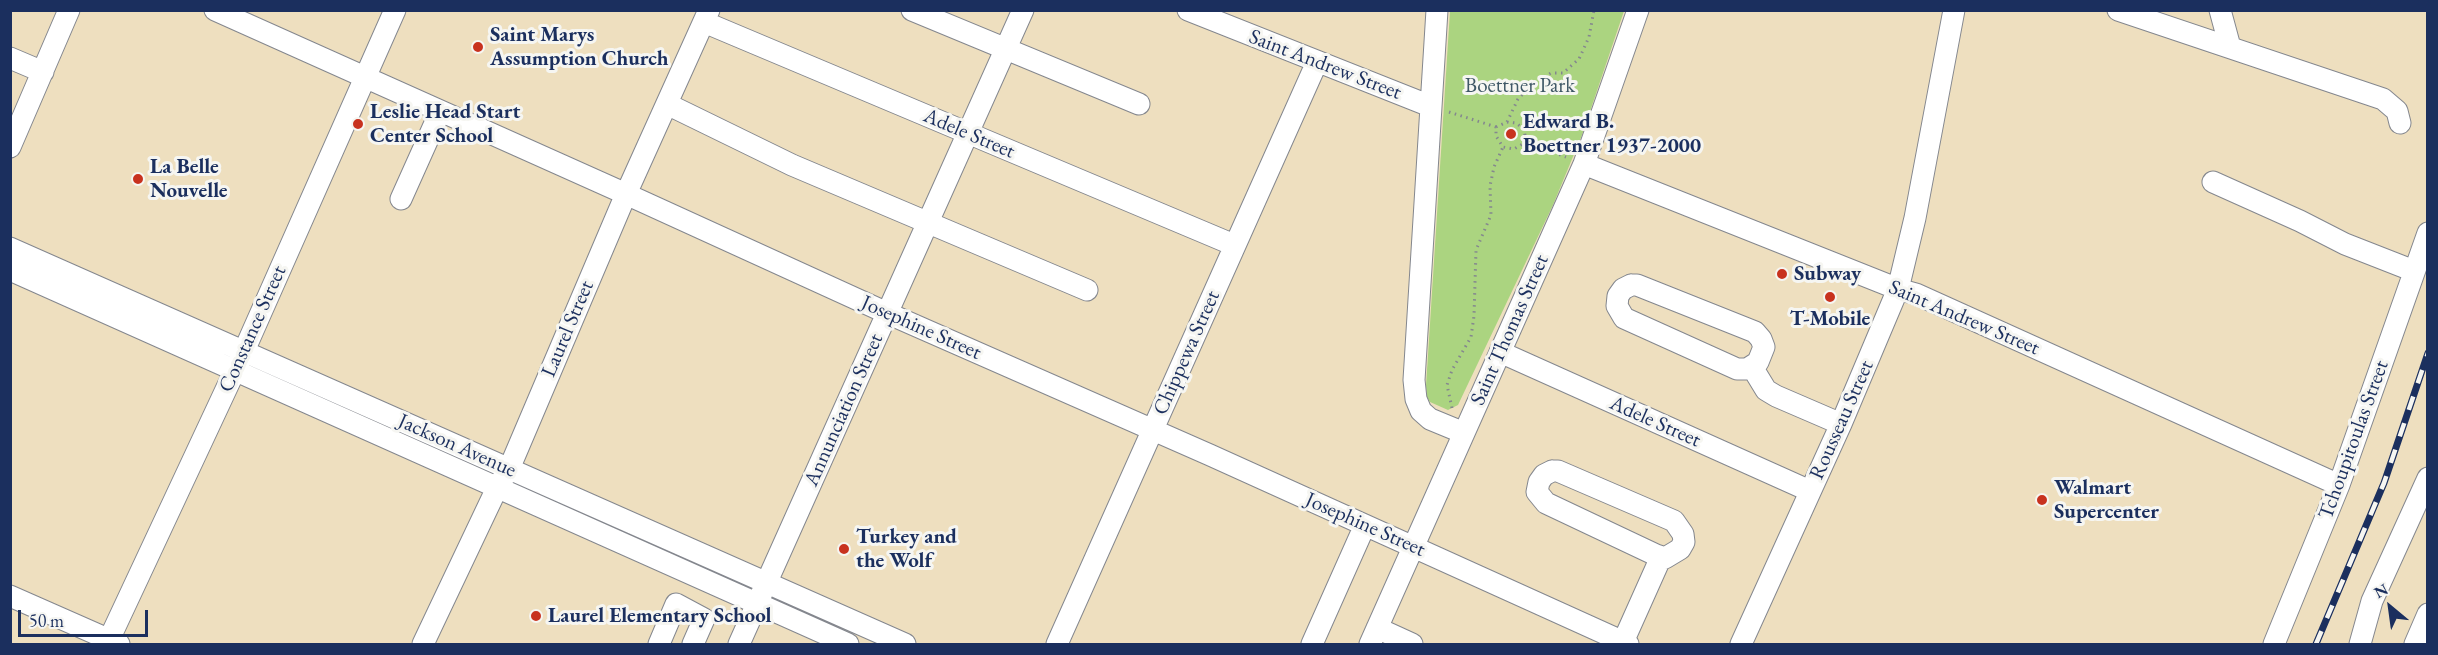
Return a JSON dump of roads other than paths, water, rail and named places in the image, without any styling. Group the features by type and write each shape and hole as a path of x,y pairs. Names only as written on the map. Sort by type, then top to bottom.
{"street":[{"path":"10,147 69,10"},
{"name":"Josephine Street","path":"214,10 1625,643"},
{"name":"Constance Street","path":"112,643 395,10"},
{"path":"912,10 981,41 1006,48 1139,104"},
{"name":"Annunciation Street","path":"739,645 1023,10"},
{"name":"Saint Andrew Street","path":"1188,10 1430,106"},
{"path":"1437,10 1414,380 1420,411 1430,419 1456,430"},
{"name":"Saint Thomas Street","path":"1373,636 1413,547 1456,430 1500,352 1584,164 1638,10"},
{"name":"Rousseau Street","path":"1741,645 1841,424 1898,289 1915,218 1954,10"},
{"path":"2118,10 2383,99 2397,111 2400,123"},
{"path":"2220,10 2230,47"},
{"name":"Laurel Street","path":"423,645 497,488 509,469 626,194 706,16"},
{"name":"Adele Street","path":"706,16 968,134 1234,245"},
{"path":"10,58 43,72"},
{"name":"Chippewa Street","path":"1057,645 1317,62"},
{"path":"667,104 792,165 1087,290"},
{"path":"401,199 440,112"},
{"name":"Saint Andrew Street","path":"1584,164 1898,289 1927,298 2339,485"},
{"path":"2213,182 2300,220 2345,244 2414,271"},
{"name":"Tchoupitoulas Street","path":"2274,645 2339,485 2427,232"},
{"name":"Jackson Avenue","path":"10,248 904,645"},
{"name":"Jackson Avenue","path":"10,270 848,645"},
{"path":"1631,285 1637,285 1755,332 1764,347 1758,362 1752,367 1737,369 1624,318 1617,306 1618,296 1631,285"},
{"name":"Adele Street","path":"1500,352 1810,491"},
{"path":"1752,367 1766,390 1841,424"},
{"path":"1558,471 1674,521 1683,534 1684,542 1673,555 1661,557 1546,503 1537,492 1539,482 1544,475 1558,471"},
{"path":"2360,645 2372,601 2427,478"},
{"path":"1312,645 1365,525"},
{"path":"1625,643 1661,557"},
{"path":"10,596 112,643"},
{"path":"659,645 676,604 705,619 693,644"},
{"path":"2415,645 2427,614"},
{"path":"1373,636 1412,645"}],"railway":[{"path":"2316,644 2384,483 2428,353"}],"place":[{"name":"Saint Marys Assumption Church","path":"478,47"},
{"name":"Leslie Head Start Center School","path":"358,124"},
{"name":"Edward B. Boettner 1937-2000","path":"1511,134"},
{"name":"La Belle Nouvelle","path":"138,179"},
{"name":"Subway","path":"1782,274"},
{"name":"T-Mobile","path":"1830,297"},
{"name":"Walmart Supercenter","path":"2042,500"},
{"name":"Turkey and the Wolf","path":"844,549"},
{"name":"Laurel Elementary School","path":"536,616"}],"park label":[{"name":"Boettner Park","path":"1520,86"}]}
